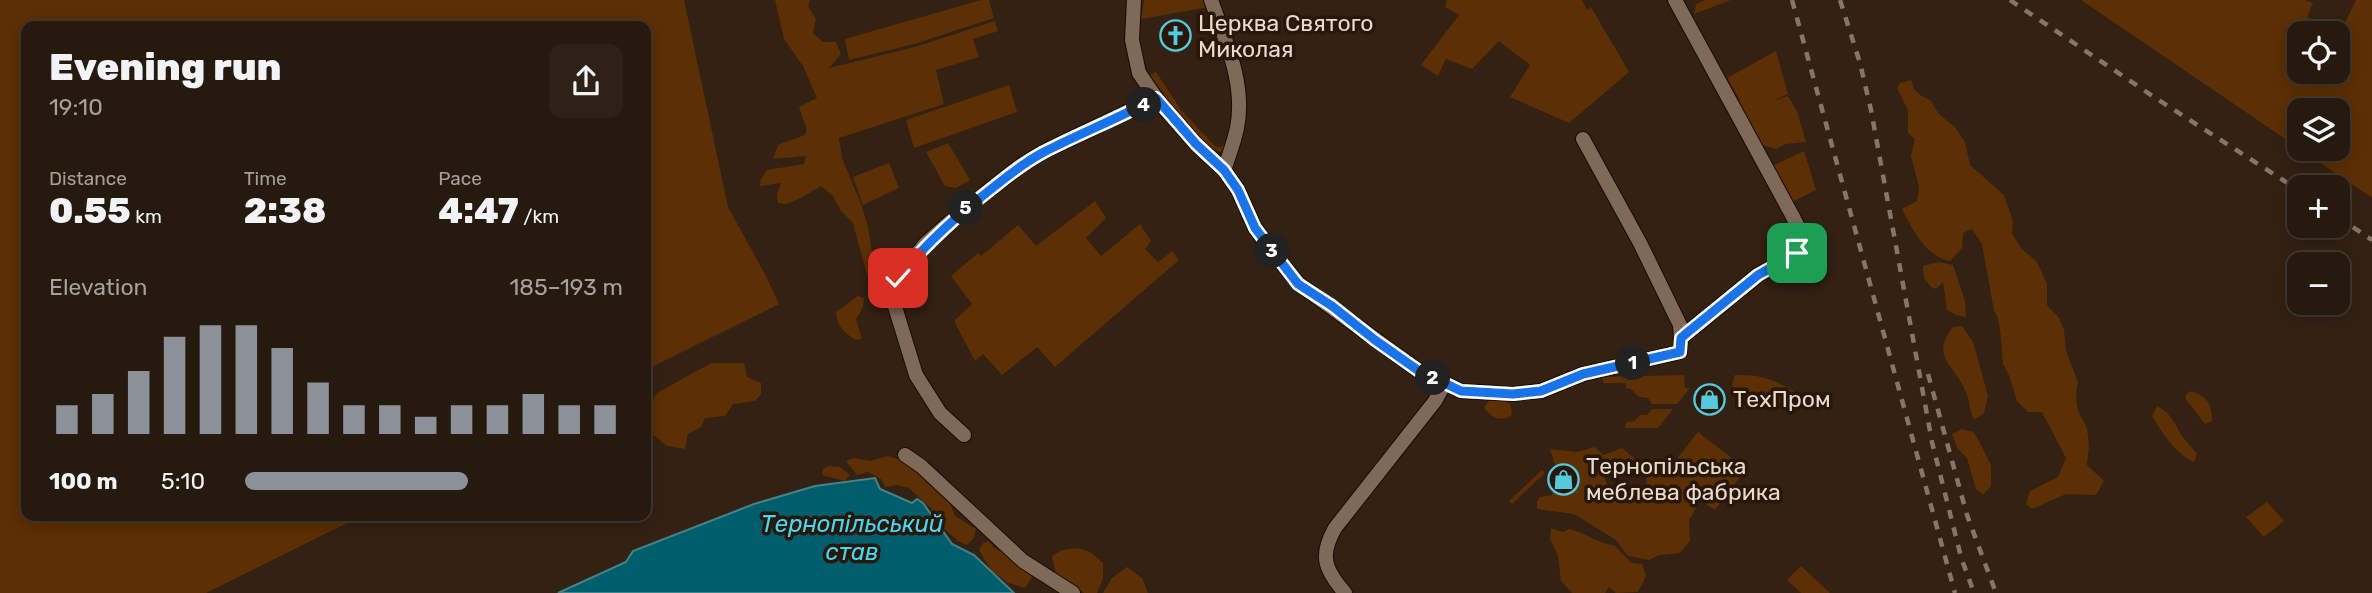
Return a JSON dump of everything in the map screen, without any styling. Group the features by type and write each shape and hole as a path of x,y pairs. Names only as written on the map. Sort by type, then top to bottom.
{"street":[{"path":"1134,0 1132,40 1139,73 1156,98 1196,144 1224,170 1238,190 1255,228 1298,284 1408,363 1461,391 1481,394 1541,391 1583,374 1681,345 1758,275 1797,253 1804,245 1792,215 1675,0"},
{"path":"1211,0 1236,71 1239,100 1238,126 1224,170"},
{"path":"964,435 940,414 916,375 892,297 898,278 925,244 1020,166 1043,152 1111,122 1156,98"},
{"path":"1583,139 1640,243 1680,326 1681,345"},
{"path":"1345,593 1326,567 1325,546 1335,528 1435,401 1445,383"},
{"path":"905,455 921,466 1023,561 1073,593"}],"shaded area":[{"path":"0,0 684,0 728,207 779,304 651,368 651,21 21,21 21,521 351,521 206,593 0,593"},
{"path":"775,0 810,0 808,6 816,19 813,33 823,42 836,42 841,54 829,68 915,47 995,21 998,31 973,39 979,57 936,70 944,104 839,138 842,158 868,227 875,273 867,275 853,223 841,211 833,196 821,186 786,204 778,203 777,194 781,183 760,186 767,170 804,164 806,156 773,159 778,145 805,135 807,130 799,107 817,98 803,66 784,39"},
{"path":"989,0 994,18 914,44 849,60 845,39"},
{"path":"1144,0 1207,0 1209,7 1141,19"},
{"path":"1447,0 1582,0 1587,10 1591,7 1629,72 1569,123 1510,97 1530,65 1499,41 1472,69 1446,59 1438,76 1421,65 1459,15 1445,7"},
{"path":"1705,0 1731,0 1694,14 1696,4"},
{"path":"2081,0 2305,0 2313,3 2307,17 2317,21 2287,21 2287,84 2350,84 2350,21 2346,21 2356,0 2372,0 2372,198 2350,183 2350,175 2338,175 2318,161 2350,161 2350,98 2287,98 2287,140"},
{"path":"1226,51 1236,110 1230,146 1220,152 1192,129 1150,75 1156,72 1181,110 1216,147 1221,147 1228,139 1234,116 1232,88 1223,52"},
{"path":"1776,51 1788,94 1773,101 1788,96 1797,111 1806,142 1786,144 1776,149 1762,145 1735,102 1740,100 1727,78"},
{"path":"1911,80 1914,89 1930,100 1939,114 1955,127 1965,142 1970,165 2004,195 2013,221 2012,233 2020,247 2037,262 2047,284 2047,305 2059,318 2064,330 2066,351 2078,382 2078,411 2087,428 2089,446 2087,465 2104,481 2096,495 2066,494 2032,509 2026,504 2030,491 2058,477 2066,458 2042,412 2028,412 2017,401 2003,364 2000,329 1994,311 1982,244 1972,229 1963,233 1962,248 1950,261 1941,258 1921,241 1902,209 1917,201 1919,187 1911,156 1915,139 1908,133 1908,110 1897,88 1900,83"},
{"path":"1009,85 1017,112 914,148 906,120"},
{"path":"948,143 970,180 956,188 945,186 926,152"},
{"path":"1804,151 1816,190 1792,202 1774,165"},
{"path":"889,163 899,188 863,205 853,177"},
{"path":"1095,201 1106,218 1086,238 1101,256 1140,224 1151,241 1145,249 1158,262 1172,251 1179,260 1055,367 1037,347 1002,375 983,354 975,361 954,321 972,304 951,276 978,253 981,256 1018,225 1036,246"},
{"path":"1939,262 1953,265 1965,301 1966,317 1947,310 1943,282 1936,289 1924,278 1923,266"},
{"path":"858,296 864,298 863,307 856,319 862,339 856,340 837,321 836,312"},
{"path":"1962,326 1973,342 1988,396 1984,413 1974,420 1962,383 1944,354 1943,346 1953,327"},
{"path":"711,363 744,363 747,377 761,383 761,394 755,401 733,404 725,416 705,418 701,427 688,434 685,449 667,446 651,433 651,403 657,393"},
{"path":"1684,375 1685,388 1690,388 1677,404 1652,404 1648,398 1639,397 1626,388 1626,383 1603,383 1602,377"},
{"path":"1735,375 1770,379 1801,395 1796,397 1786,394 1780,404 1773,406 1752,404 1741,397 1732,385"},
{"path":"2192,391 2208,402 2212,421 2205,424 2185,398 2187,393"},
{"path":"1490,400 1510,404 1511,416 1499,419 1489,414 1484,407"},
{"path":"2157,406 2170,417 2197,454 2194,462 2175,448 2160,429 2152,416"},
{"path":"1652,409 1673,409 1658,428 1625,428 1626,422 1635,421 1640,415 1647,415"},
{"path":"1962,429 1973,432 1991,465 1991,486 1983,495 1976,489 1967,458 1957,448 1952,434"},
{"path":"1698,432 1746,469 1715,510 1700,500 1689,521 1690,541 1680,553 1659,555 1649,560 1628,556 1616,540 1574,514 1537,509 1540,497 1552,495 1558,475 1550,449 1577,452 1595,447 1603,455 1622,448 1635,459 1632,472 1620,478 1604,475 1608,488 1644,500 1647,484 1642,460 1676,460"},
{"path":"887,456 917,469 948,498 955,516 976,529 974,538 967,545 943,528 938,515 909,488 897,485 885,487 881,479 868,472 857,475 846,461 853,458 870,461"},
{"path":"828,466 840,467 850,475 845,481 822,475 823,469"},
{"path":"1542,470 1545,473 1512,504 1509,501"},
{"path":"2267,502 2284,521 2264,537 2246,517"},
{"path":"1551,528 1563,532 1569,529 1614,545 1632,563 1642,564 1646,576 1638,592 1616,593 1609,587 1605,593 1572,593 1561,581 1558,556 1550,539"},
{"path":"989,541 993,547 1021,563 1032,577 1025,588 1008,583 991,570 979,550 983,543"},
{"path":"1078,548 1090,552 1103,563 1103,579 1097,593 1084,593 1056,575 1052,556 1062,550"},
{"path":"1801,566 1830,593 1801,593 1787,580"},
{"path":"1127,567 1142,578 1148,593 1103,593 1112,578"}],"water":[{"name":"Тернопільський став","path":"875,478 880,489 912,503 917,499 923,503 952,544 974,555 1014,593 558,593 626,562 633,551 754,504 815,486"}],"railway":[{"path":"1792,0 1955,593"},
{"path":"1840,0 1860,63 1871,110 1932,442 1961,557 1974,593"},
{"path":"2010,0 2287,183"},
{"path":"2350,225 2372,240"},
{"path":"1928,374 1967,515 1996,593"}],"place":[{"name":"Церква Святого Миколая","path":"1175,36"},
{"name":"ТехПром","path":"1710,399"},
{"name":"Тернопільська меблева фабрика","path":"1563,479"}],"route":[{"path":"898,278 925,244 1020,166 1043,152 1111,122 1156,98 1196,144 1224,170 1238,190 1255,228 1298,284 1419,371 1461,391 1513,394 1541,391 1583,374 1680,352 1681,338 1688,332 1758,275 1797,253"}]}
